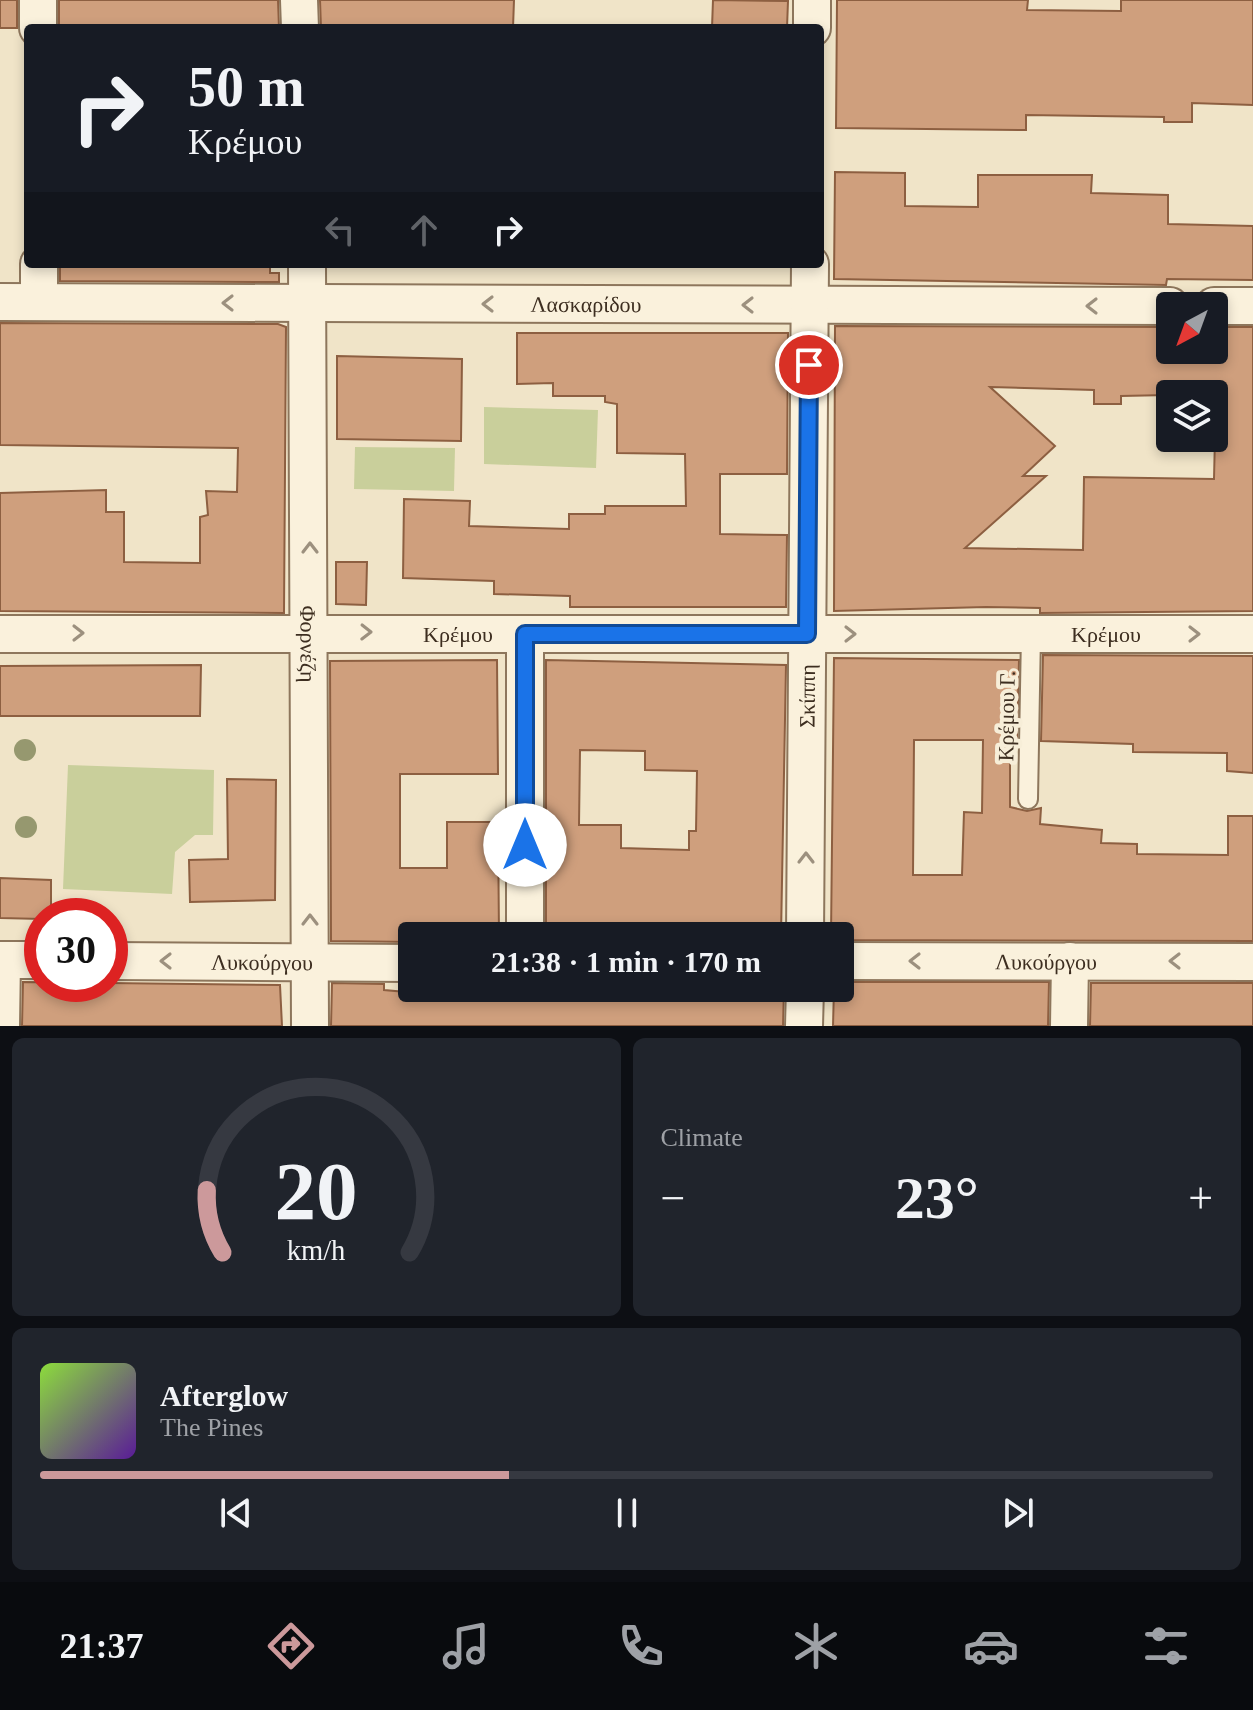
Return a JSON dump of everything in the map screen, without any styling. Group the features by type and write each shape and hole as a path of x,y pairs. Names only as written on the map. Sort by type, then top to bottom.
{"street":[{"path":"38,0 38,24"},
{"path":"299,0 300,24"},
{"path":"812,0 812,24"},
{"path":"39,268 39,302"},
{"name":"Φορνέζη","path":"307,268 311,632 310,1026"},
{"name":"Σκίππη","path":"805,922 810,268"},
{"name":"Λασκαρίδου","path":"0,302 1156,306"},
{"path":"1228,306 1253,306"},
{"name":"Κρέμου","path":"0,634 1253,634"},
{"path":"525,634 525,922"},
{"path":"1,1026 1,960 24,960"},
{"name":"Λυκούργου","path":"128,961 398,963"},
{"name":"Λυκούργου","path":"854,961 1253,962"},
{"path":"1069,1026 1070,961"},
{"path":"804,1026 805,1002"}],"lane":[{"name":"Κρέμου Γ.","path":"1028,799 1031,634"}],"green space":[{"path":"484,407 598,410 596,468 484,464"},
{"path":"355,447 455,448 454,491 354,489"},
{"path":"68,765 214,770 213,835 195,835 175,852 172,894 63,889"}],"building":[{"path":"0,0 17,0 17,28 0,28"},
{"path":"59,0 278,0 279,24 59,24"},
{"path":"320,0 514,0 513,24 321,24"},
{"path":"713,0 788,1 787,24 712,24"},
{"path":"837,0 1028,0 1027,10 1121,11 1121,0 1253,0 1253,105 1192,103 1192,122 1164,122 1164,117 1026,115 1026,130 836,128"},
{"path":"835,172 905,173 905,206 978,207 978,175 1092,175 1091,193 1168,195 1168,224 1253,226 1253,280 1167,279 1166,285 834,279"},
{"path":"60,268 270,268 270,273 279,273 279,282 60,281"},
{"path":"0,323 278,324 286,327 284,613 0,611 0,493 106,490 106,512 124,512 124,562 200,563 200,517 208,515 206,491 237,492 238,448 0,445"},
{"path":"835,326 1156,327 1156,364 1228,364 1228,327 1253,327 1253,611 1040,613 1040,608 834,611","holes":["1156,380 1228,380 1228,452 1215,452 1214,479 1084,477 1083,550 965,548 1046,476 1023,476 1055,446 990,387 1094,390 1094,404 1121,404 1121,396 1156,395"]},
{"path":"517,333 788,333 787,474 720,474 720,534 787,535 786,607 570,607 570,596 494,594 494,581 403,578 404,499 470,501 469,526 569,529 569,514 605,514 605,506 686,506 685,454 617,453 617,404 605,402 605,396 553,396 553,383 517,384"},
{"path":"337,356 462,359 461,441 337,439"},
{"path":"336,562 367,562 366,605 336,604"},
{"path":"1043,655 1253,656 1253,773 1227,771 1227,753 1133,752 1133,744 1041,741"},
{"path":"834,658 1019,660 1017,741 1010,741 1010,807 1027,811 1041,808 1040,824 1102,830 1101,843 1137,844 1137,854 1228,855 1228,816 1253,816 1253,941 854,940 854,922 831,922","holes":["914,740 983,740 982,813 964,812 962,875 913,875"]},
{"path":"497,660 498,774 400,774 400,868 447,868 447,822 498,822 499,922 398,922 398,942 331,941 330,661"},
{"path":"546,660 786,665 781,922 546,922","holes":["580,750 645,751 645,770 697,771 696,831 689,831 689,850 621,848 621,825 579,825"]},
{"path":"201,665 200,716 0,716 0,666"},
{"path":"227,779 276,780 275,900 190,902 189,860 228,859"},
{"path":"0,878 51,880 51,898 24,898 24,919 0,918"},
{"path":"23,982 24,1002 128,1002 128,983 280,985 282,1026 22,1026"},
{"path":"854,982 1049,982 1048,1026 833,1026 834,1002 854,1002"},
{"path":"332,983 384,984 384,990 398,991 398,1002 784,1002 783,1026 331,1026"},
{"path":"1091,983 1253,983 1253,1026 1090,1026"}],"route":[{"path":"525,845 525,634 807,634 809,365"}]}
